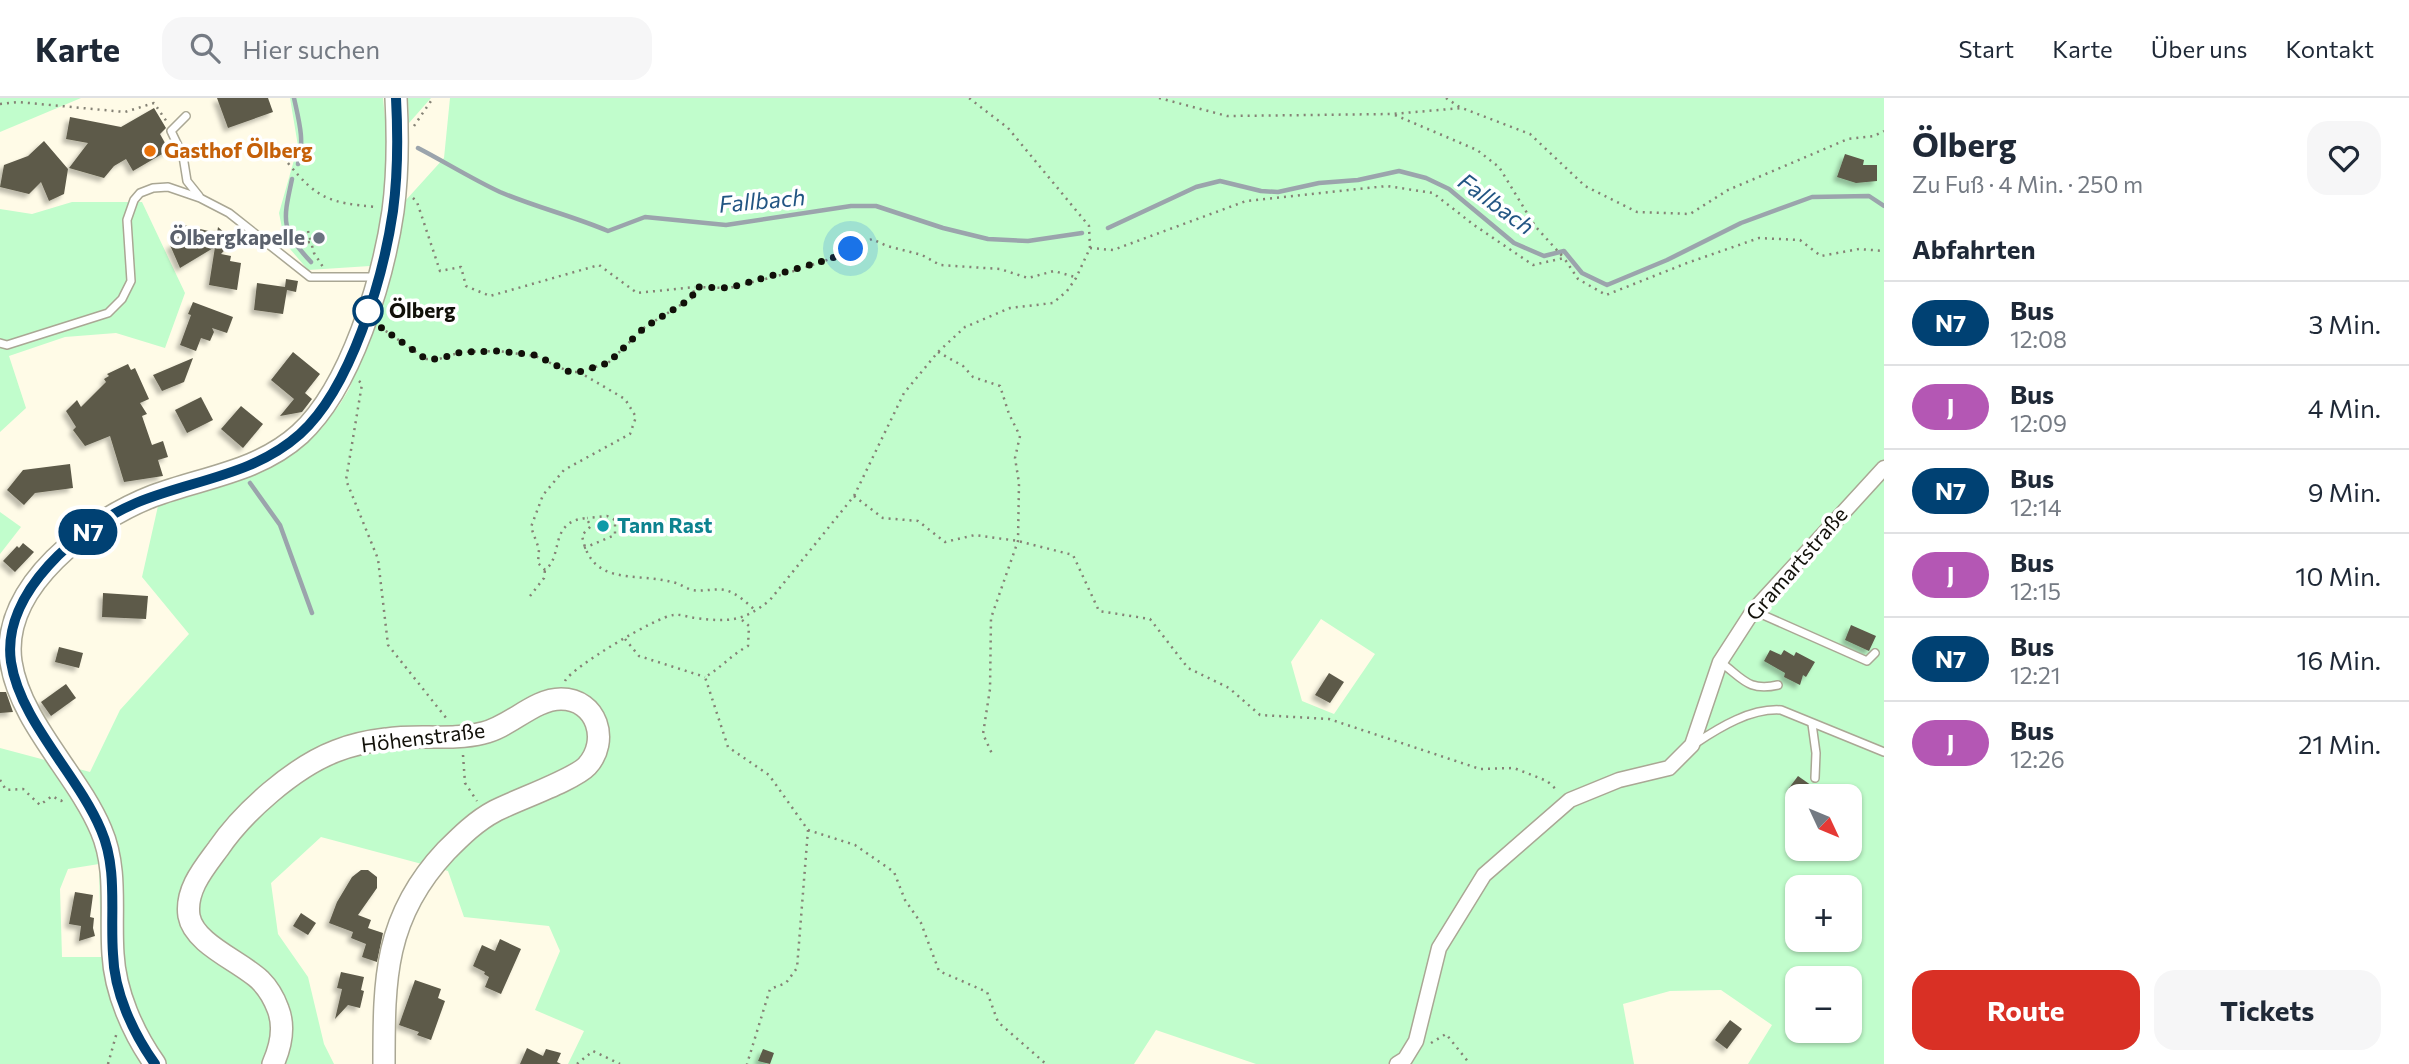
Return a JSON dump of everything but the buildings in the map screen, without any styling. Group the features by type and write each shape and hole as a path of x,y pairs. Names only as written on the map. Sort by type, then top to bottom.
{"street":[{"path":"155,1064 128,1015 113,957 110,863 102,832 28,708 13,671 10,649 13,631 31,586 81,537 118,512 154,496 235,472 276,452 299,435 320,412 345,369 366,317 378,277 393,209 396,176 396,98"},
{"name":"Gramartstraße","path":"1401,1061 1416,1041 1439,948 1484,875 1570,800 1619,780 1669,768 1692,745 1720,663 1753,611 1884,468"},
{"path":"384,1064 386,978 399,925 411,898 428,872 454,843 487,815 579,773 597,751 600,737 593,717 576,702 558,699"},
{"name":"Höhenstraße","path":"273,1064 281,1037 281,1017 267,987 202,938 189,917 191,892 225,839 244,818 292,777 321,757 337,750 387,738 462,736 492,730 558,699"}],"lane":[{"path":"186,116 171,131 183,156 187,181 200,198"},
{"path":"0,343 8,345 108,313 122,299 131,281 127,220 134,200 140,193 153,188 168,187 200,198 229,213 310,277 378,277"},
{"path":"1753,611 1867,661 1875,653"},
{"path":"1720,663 1729,668 1735,677 1752,685 1765,688 1778,685"},
{"path":"1692,745 1715,730 1765,710 1781,710 1884,752"},
{"path":"1812,724 1816,753 1815,778"}],"path":[{"path":"558,699 567,676 653,621 673,615 720,621 741,619 770,600 853,495 904,393 938,352 965,327 987,317 1010,308 1054,303 1076,278 1090,248 1089,226 1008,128 969,98"},
{"path":"1159,98 1227,116 1392,114 1462,108"},
{"path":"1446,98 1462,108 1530,134 1585,186 1637,212 1690,214 1728,190 1848,139 1874,136 1884,131"},
{"path":"0,104 18,102 125,112 154,103 171,131"},
{"path":"1392,114 1477,150 1499,167 1535,226 1564,258 1578,279 1606,295 1687,262 1759,238 1800,240 1821,256 1859,248 1884,251"},
{"path":"288,163 313,191 337,202 393,209"},
{"path":"396,176 417,201 440,271 461,268 466,286 490,296 599,265 637,293 695,287 729,288 830,259 873,239 940,265 1000,269 1028,278 1054,271 1076,278"},
{"path":"1090,248 1113,250 1246,201 1387,186 1433,193 1474,225 1534,265 1564,258"},
{"path":"308,231 314,253 323,263 325,277"},
{"path":"289,244 311,242"},
{"path":"366,317 426,359 439,359 461,352 498,351 535,355 570,372 579,372 608,363 645,327 692,298 695,287"},
{"path":"938,352 963,366 973,377 1000,386 1020,436 1015,458 1019,484 1018,541 992,618 990,689 983,734 993,755"},
{"path":"345,369 362,384 346,480 378,559 388,645 462,736 465,783 487,815"},
{"path":"545,570 538,563 539,549 531,527 543,495 564,470 630,433 636,417 625,399 579,372"},
{"path":"853,495 883,518 918,521 945,542 975,536 1018,541 1073,555 1099,611 1150,619 1188,668 1229,688 1260,715 1329,719 1480,769 1514,768 1547,782 1570,800"},
{"path":"530,596 544,578 556,542 574,520 607,516 615,520 615,535 584,548"},
{"path":"586,518 591,526 582,535 584,548 592,561 613,575 673,582 693,590 726,590 741,597 756,611"},
{"path":"625,638 639,656 705,677 720,668 731,655 748,646 749,626 741,619"},
{"path":"705,677 729,747 769,775 808,830 855,845 894,872 905,900 921,923 939,971 987,992 998,1022 1046,1064"},
{"path":"0,780 6,790 23,789 40,804 52,796 61,801 76,787"},
{"path":"747,1064 770,989 786,983 797,968 808,830"},
{"path":"108,1064 117,1030 128,1015"},
{"path":"1401,1061 1446,1034 1471,1064"},
{"path":"577,1064 593,1051 620,1064"}],"green space":[{"path":"0,98 81,98 0,132"},
{"path":"290,98 383,98 387,138 382,223 370,266 308,270 285,243 279,213 298,146"},
{"path":"408,98 431,98 409,123"},
{"path":"450,98 1884,98 1884,1064 1748,1064 1772,1025 1721,990 1670,991 1623,1004 1634,1064 1256,1064 1156,1030 1134,1064 568,1064 584,1031 535,1010 560,951 549,926 464,917 448,871 321,837 271,883 278,934 308,977 324,1044 334,1064 0,1064 0,748 90,772 120,710 189,634 142,577 158,506 234,483 265,470 322,428 349,389 371,334 395,254 406,200 444,158","holes":["1321,619 1375,654 1334,714 1302,701 1291,662","99,864 101,957 62,957 60,889 68,869"]},
{"path":"72,202 142,202 185,293 165,348 116,333 65,337 9,356 26,408 0,432 0,209 32,214"},
{"path":"0,512 21,527 0,554"}],"waterway":[{"path":"294,98 301,139 298,164"},
{"name":"Fallbach","path":"418,148 500,192 608,231 645,217 726,225 851,206 876,206 943,228 988,239 1028,241 1082,233"},
{"name":"Fallbach","path":"1108,228 1196,187 1220,181 1261,191 1278,192 1399,171 1426,178 1449,189 1514,243 1544,256 1564,251 1582,273 1607,285 1667,260 1741,223 1812,197 1869,196 1884,206"},
{"path":"292,179 286,224 294,241 311,262"},
{"path":"250,483 280,525 312,613"}],"bus line":[{"name":"N7","path":"155,1064 122,1001 113,957 110,863 102,832 22,697 11,660 13,631 31,586 81,537 132,505 174,489 235,472 264,459 299,435 327,402 339,381 366,317 390,228 396,176 396,98"}],"place":[{"name":"Gasthof Ölberg","path":"150,151"},
{"name":"Ölbergkapelle","path":"319,238"},
{"name":"Ölberg","path":"368,311"},
{"name":"Tann Rast","path":"603,526"}],"route":[{"path":"368,311 366,317 426,359 439,359 461,352 498,351 535,355 570,372 579,372 608,363 645,327 692,298 695,287 729,288 785,274 851,249"}]}
